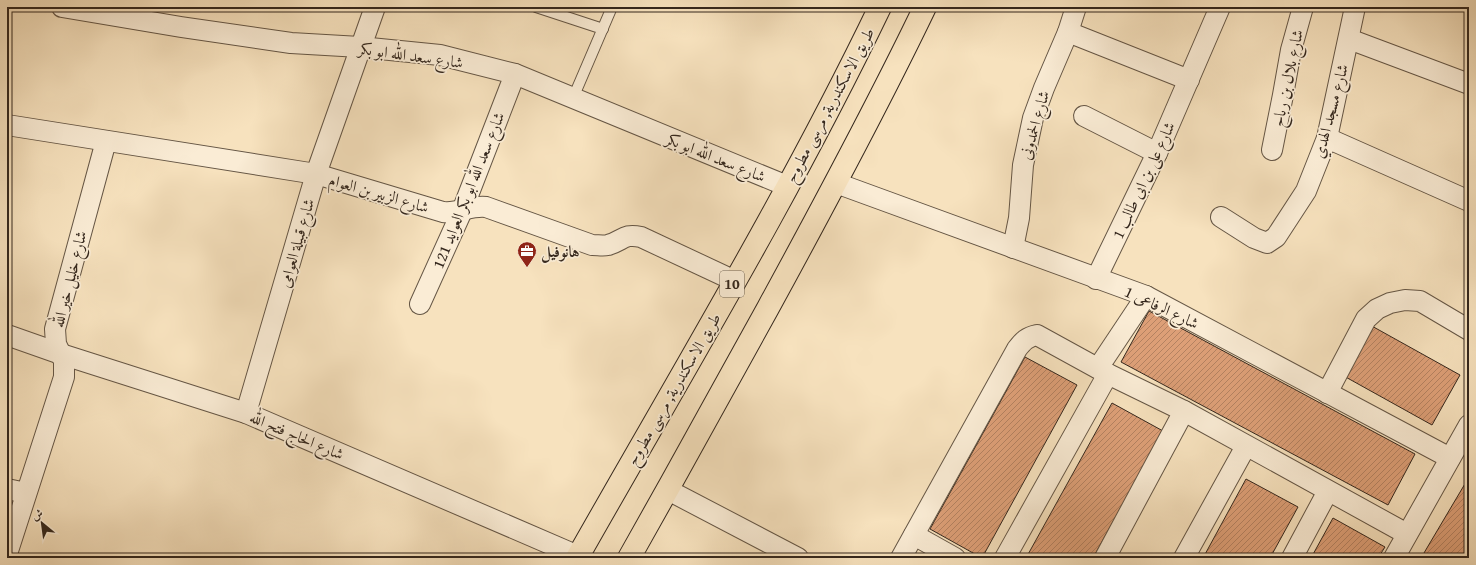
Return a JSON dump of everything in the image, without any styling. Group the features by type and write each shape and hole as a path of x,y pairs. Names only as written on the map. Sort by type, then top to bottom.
{"main road":[{"name":"طريق الاسكندرية, مرسى مطروح","path":"578,557 787,186 854,60 880,7"},
{"path":"628,558 668,490 836,183 890,79 925,7"}],"street":[{"name":"شارع سعد الله ابو بكر","path":"62,7 181,27 291,43 360,47 440,55 515,74 787,186"},
{"name":"شارع قبيلة العوامى","path":"246,413 316,174 375,7"},
{"name":"شارع الحمدونى","path":"1013,248 1019,218 1023,165 1033,118 1068,32 1076,7"},
{"name":"شارع على بن ابى طالب 1","path":"1096,279 1157,153 1220,7"},
{"name":"شارع بلال بن رباح","path":"1272,150 1291,50 1303,7"},
{"name":"شارع مسجد الهدي","path":"1221,217 1254,238 1267,243 1276,237 1306,191 1327,138 1355,7"},
{"path":"1068,32 1189,80"},
{"path":"1348,39 1469,84"},
{"name":"شارع سعد الله ابو بكر العوايد 121","path":"420,304 462,211 515,74"},
{"path":"1084,116 1157,153"},
{"name":"شارع الزبير بن العوام","path":"7,125 316,174 443,212 452,213 479,206 486,207 592,245 608,245 628,236 641,237 734,281"},
{"path":"1327,138 1469,201"},
{"name":"شارع خليل خير الله","path":"7,554 64,377 65,369 61,354 56,344 54,330 106,141"},
{"name":"شارع الرفاعى 1","path":"836,183 1146,296 1450,458"},
{"path":"1005,558 1103,371 1146,296"},
{"path":"1327,393 1366,319 1377,309 1390,303 1405,300 1420,301 1469,330"},
{"name":"شارع الحاج فتح الله","path":"7,335 61,354 246,413 578,557"},
{"path":"901,558 1017,349 1029,336 1037,335 1103,371 1184,411 1328,492 1407,534"},
{"path":"1105,558 1184,411"},
{"path":"1394,558 1469,425"},
{"path":"1184,558 1246,446"},
{"path":"7,489 26,493"},
{"path":"668,490 798,558"},
{"path":"1292,558 1328,492"},
{"path":"914,535 955,558"}],"lane":[{"path":"536,7 603,28"},
{"path":"573,98 612,7"}],"building":[{"path":"1149,311 1415,454 1388,505 1121,362"},
{"path":"1370,325 1460,375 1432,425 1342,375"},
{"path":"1025,357 1077,385 982,558 930,529"},
{"path":"1112,403 1163,431 1093,558 1026,558"},
{"path":"1469,477 1469,558 1421,558"},
{"path":"1246,479 1298,507 1270,558 1203,558"},
{"path":"1333,518 1385,547 1378,558 1311,558"}],"place":[{"name":"هانوفيل","path":"527,268"}]}
